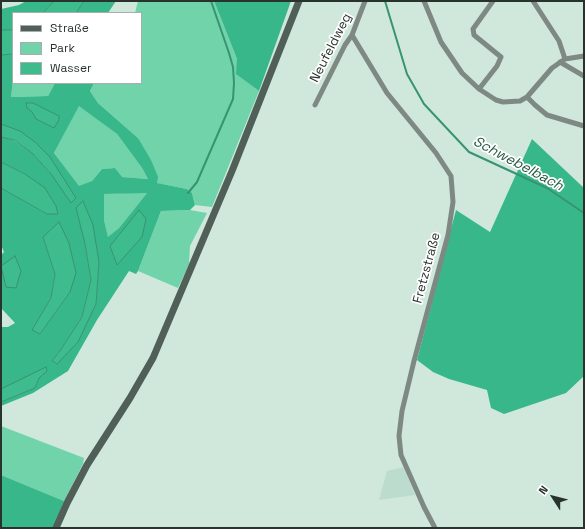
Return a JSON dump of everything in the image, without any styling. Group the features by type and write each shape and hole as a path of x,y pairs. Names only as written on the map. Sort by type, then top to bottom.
{"main road":[{"path":"56,528 67,503 87,466 130,398 153,358 232,171 299,1"}],"street":[{"name":"Neufeldweg","path":"315,105 352,35 365,1"},
{"path":"424,1 441,42 462,73 490,97 502,102 520,101 527,97 552,68 565,58 584,56"},
{"path":"479,89 497,66 501,56 474,34 473,29 493,1"},
{"path":"532,1 559,41 565,58"},
{"name":"Fretzstraße","path":"352,35 387,93 436,153 451,176 453,202 448,235 414,361 402,411 399,436 401,455 424,507 436,528"},
{"path":"560,62 584,76"},
{"path":"527,97 534,106 547,115 584,126"}],"shaded area":[{"path":"26,1 54,1 44,12 12,12 12,30 1,30 1,9 19,5"},
{"path":"84,1 116,1 109,12 77,12"},
{"path":"214,1 291,1 259,91 236,74 237,59"},
{"path":"12,54 13,84 11,97 48,96 54,84 94,84 90,91 98,103 138,138 151,160 158,177 157,183 187,189 192,193 195,205 190,210 161,211 138,271 136,274 129,271 97,320 68,371 33,393 1,406 1,402 35,388 39,378 1,389 1,327 8,327 15,323 1,308 1,255 4,252 1,245 1,188 47,214 58,213 25,174 1,162 1,137 13,140 32,153 51,174 50,157 1,124 1,55","holes":["79,106 117,134 142,168 148,179 122,177 115,168 102,169 92,181 79,186 54,153","147,193 119,228 108,237 104,220 104,194","43,237 70,292 40,334 33,329 51,298 55,274","85,244 99,262 96,304 57,364 52,361 82,317 91,280"]},
{"path":"532,139 584,188 584,376 566,393 504,414 491,408 487,390 449,379 433,372 417,360 456,210 490,232"},
{"path":"404,467 415,495 379,500 387,471"},
{"path":"1,475 64,501 53,528 1,528"}],"green space":[{"path":"138,1 214,1 237,59 237,74 259,91 212,207 195,205 192,193 187,189 156,183 138,138 98,103 90,91 94,84 142,84 142,12 135,12"},
{"path":"13,84 54,84 48,96 11,97"},
{"path":"79,105 117,134 142,168 148,179 121,177 115,168 102,169 92,181 79,187 54,153"},
{"path":"148,192 119,228 108,238 104,220 104,194"},
{"path":"190,210 207,213 190,246 189,264 178,288 138,271 161,211"},
{"path":"1,426 84,458 83,464 64,501 1,475"}],"water":[{"path":"54,1 84,1 77,12 44,12"},
{"path":"1,30 12,30 12,54 1,55"},
{"path":"26,103 33,103 59,116 59,120 54,128 36,119 32,112 27,108"},
{"path":"1,124 20,131 35,142 50,157 76,198 71,203 51,174 32,153 14,140 1,137"},
{"path":"1,162 25,174 45,188 56,206 58,214 47,214 1,188"},
{"path":"83,201 93,225 99,262 96,304 78,342 57,364 52,361 82,317 91,280 85,244 76,208"},
{"path":"139,210 146,219 142,237 117,265 110,246"},
{"path":"59,222 69,243 76,273 70,292 40,334 32,330 51,298 55,274 43,237"},
{"path":"15,256 21,271 16,288 6,287 1,266"},
{"path":"46,367 47,371 39,378 35,388 1,402 1,389"}],"waterway":[{"path":"188,193 197,182 233,99 233,67 211,1"},
{"name":"Schwebelbach","path":"385,1 407,74 424,104 469,152 547,188 584,213"}]}
